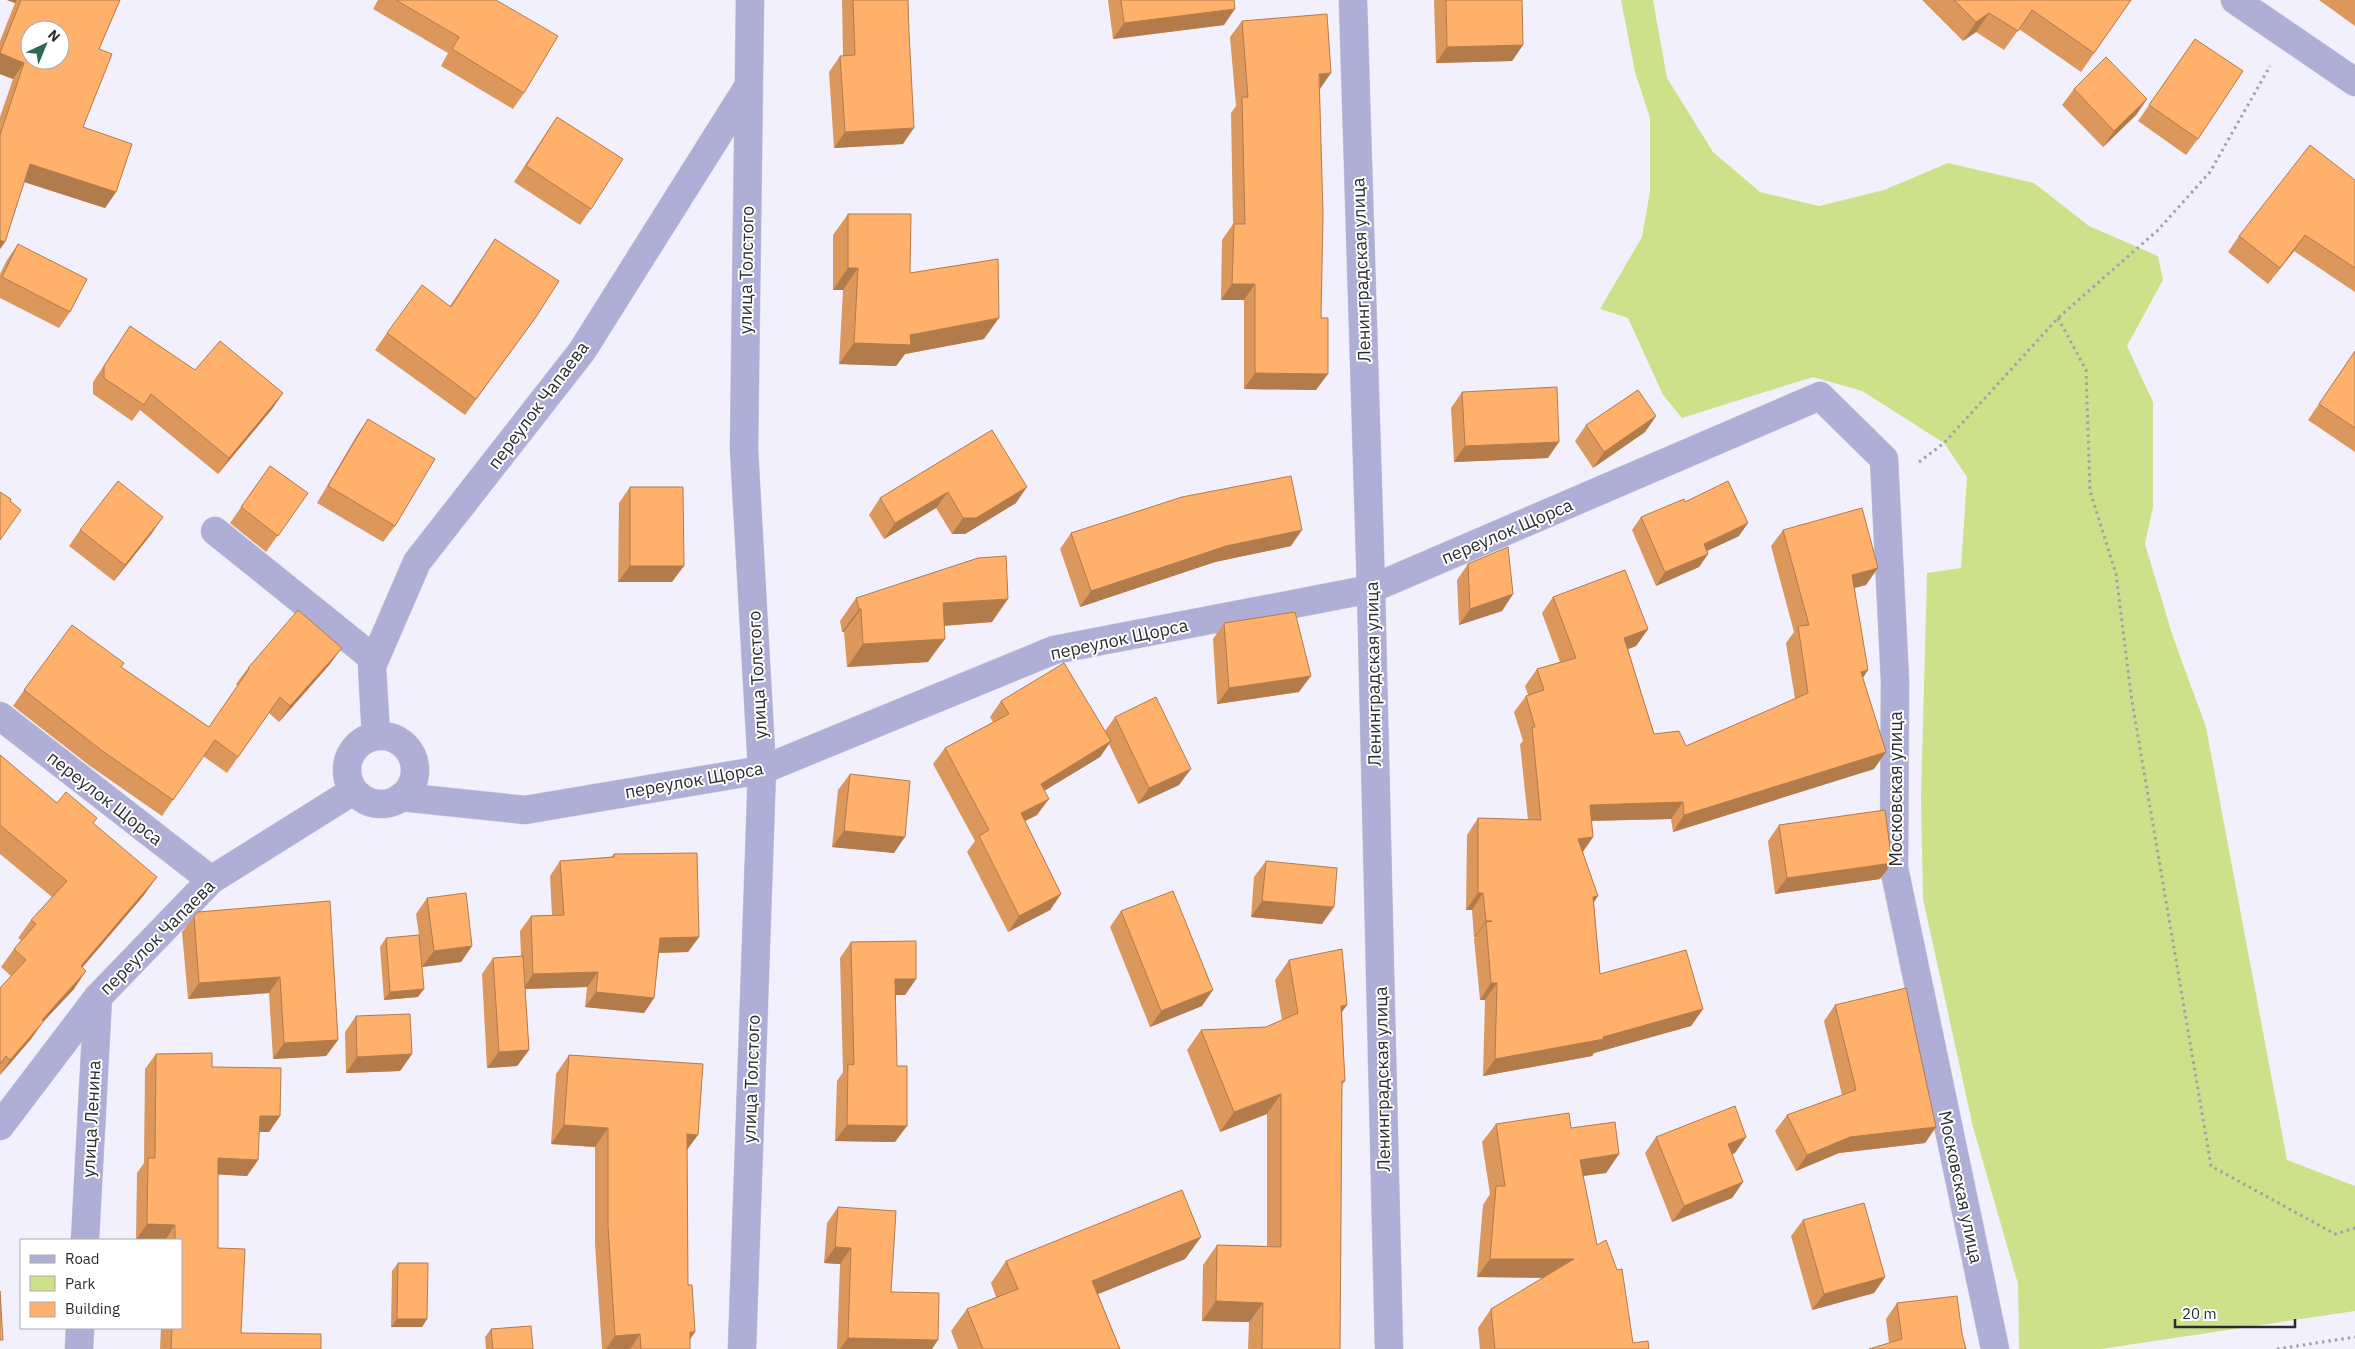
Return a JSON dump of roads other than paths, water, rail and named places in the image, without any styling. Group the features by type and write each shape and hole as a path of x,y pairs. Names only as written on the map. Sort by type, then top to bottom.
{"street":[{"name":"улица Толстого","path":"742,1349 762,770 744,449 750,0"},
{"name":"Ленинградская улица","path":"1353,0 1371,589 1389,1349"},
{"path":"2235,0 2355,82"},
{"name":"переулок Чапаева","path":"376,736 372,666 417,562 582,351 748,87"},
{"name":"переулок Щорса","path":"402,797 525,810 762,770 1054,650 1371,589 1820,396"},
{"name":"Московская улица","path":"1820,396 1884,460 1895,681 1894,868 1995,1349"},
{"path":"215,531 374,659"},
{"name":"переулок Щорса","path":"0,716 211,880"},
{"path":"376,736 388,737 398,741 407,748 415,768 414,779 409,790 392,803 370,803 353,791 348,780 346,767 349,756 360,743 376,736"},
{"name":"переулок Чапаева","path":"0,1126 98,997 211,880 353,791"},
{"name":"улица Ленина","path":"85,1239 98,997"},
{"path":"79,1349 80,1329"}]}
